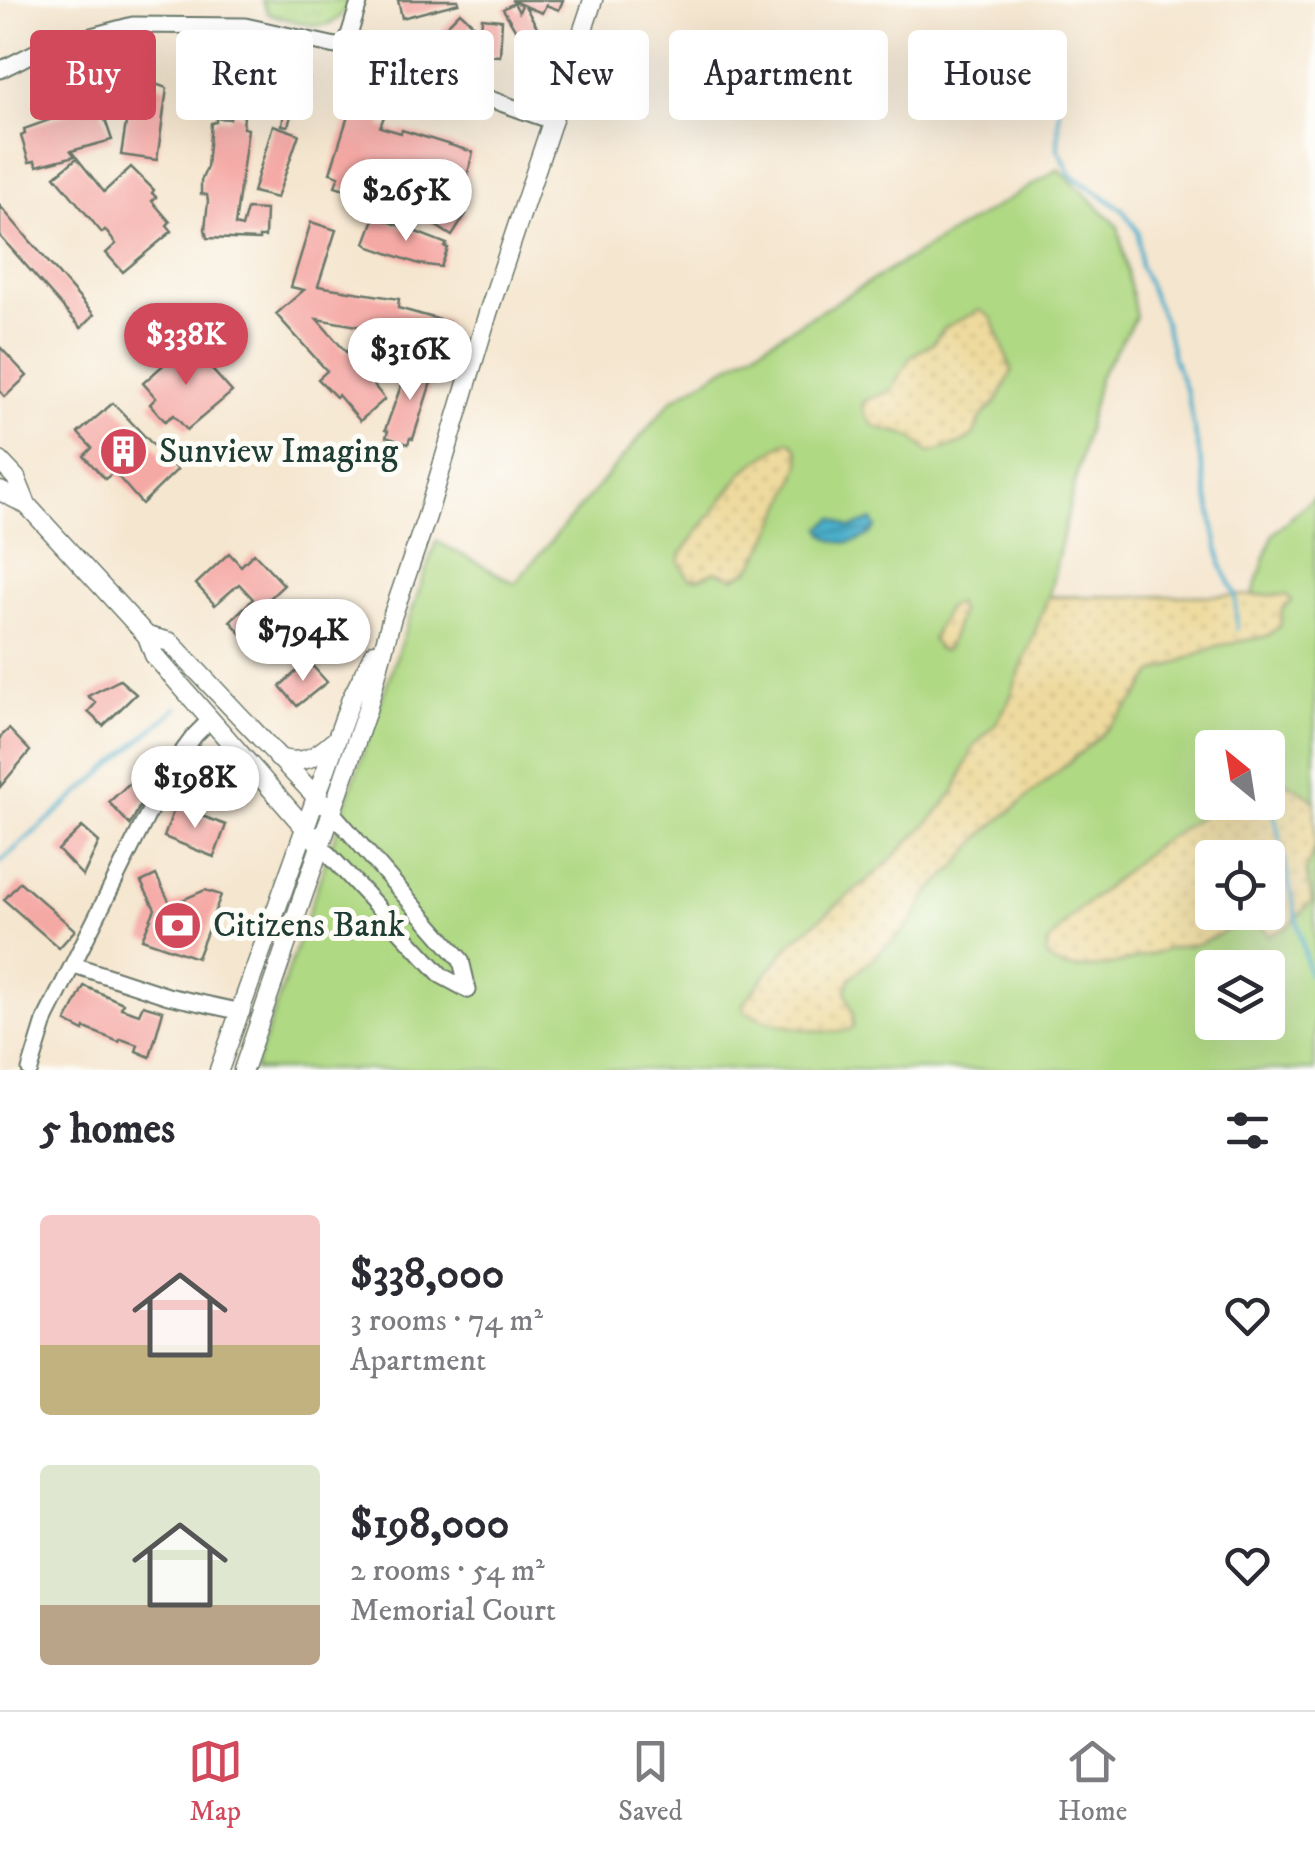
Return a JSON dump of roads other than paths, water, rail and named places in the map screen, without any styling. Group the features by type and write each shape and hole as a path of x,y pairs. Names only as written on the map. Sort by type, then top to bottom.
{"main road":[{"path":"243,1070 367,710 392,616 593,0"},
{"path":"0,461 16,478 27,505"},
{"path":"0,491 27,505 147,636 154,655 320,845"},
{"path":"219,1070 351,699 392,616"},
{"path":"147,636 170,642 331,811"},
{"path":"278,758 308,761 337,738"}],"street":[{"path":"350,30 360,0"},
{"path":"0,70 42,49 133,25 245,26 333,46"},
{"path":"494,101 552,121"},
{"path":"30,1070 46,1018 172,766 210,720"},
{"path":"320,845 442,976 468,990 460,960 331,811"},
{"path":"74,965 168,996 242,1012"}],"water":[{"path":"834,518 851,528 872,520 876,527 864,538 839,542 825,535 821,528"}],"waterway":[{"path":"1059,120 1058,148 1071,175 1123,210 1138,232 1140,266 1165,323 1187,393 1222,567 1235,593 1237,628"},
{"path":"0,862 177,708"},
{"path":"1276,820 1309,975"}],"place":[{"name":"Sunview Imaging","path":"124,452"},
{"name":"Citizens Bank","path":"178,926"}]}
